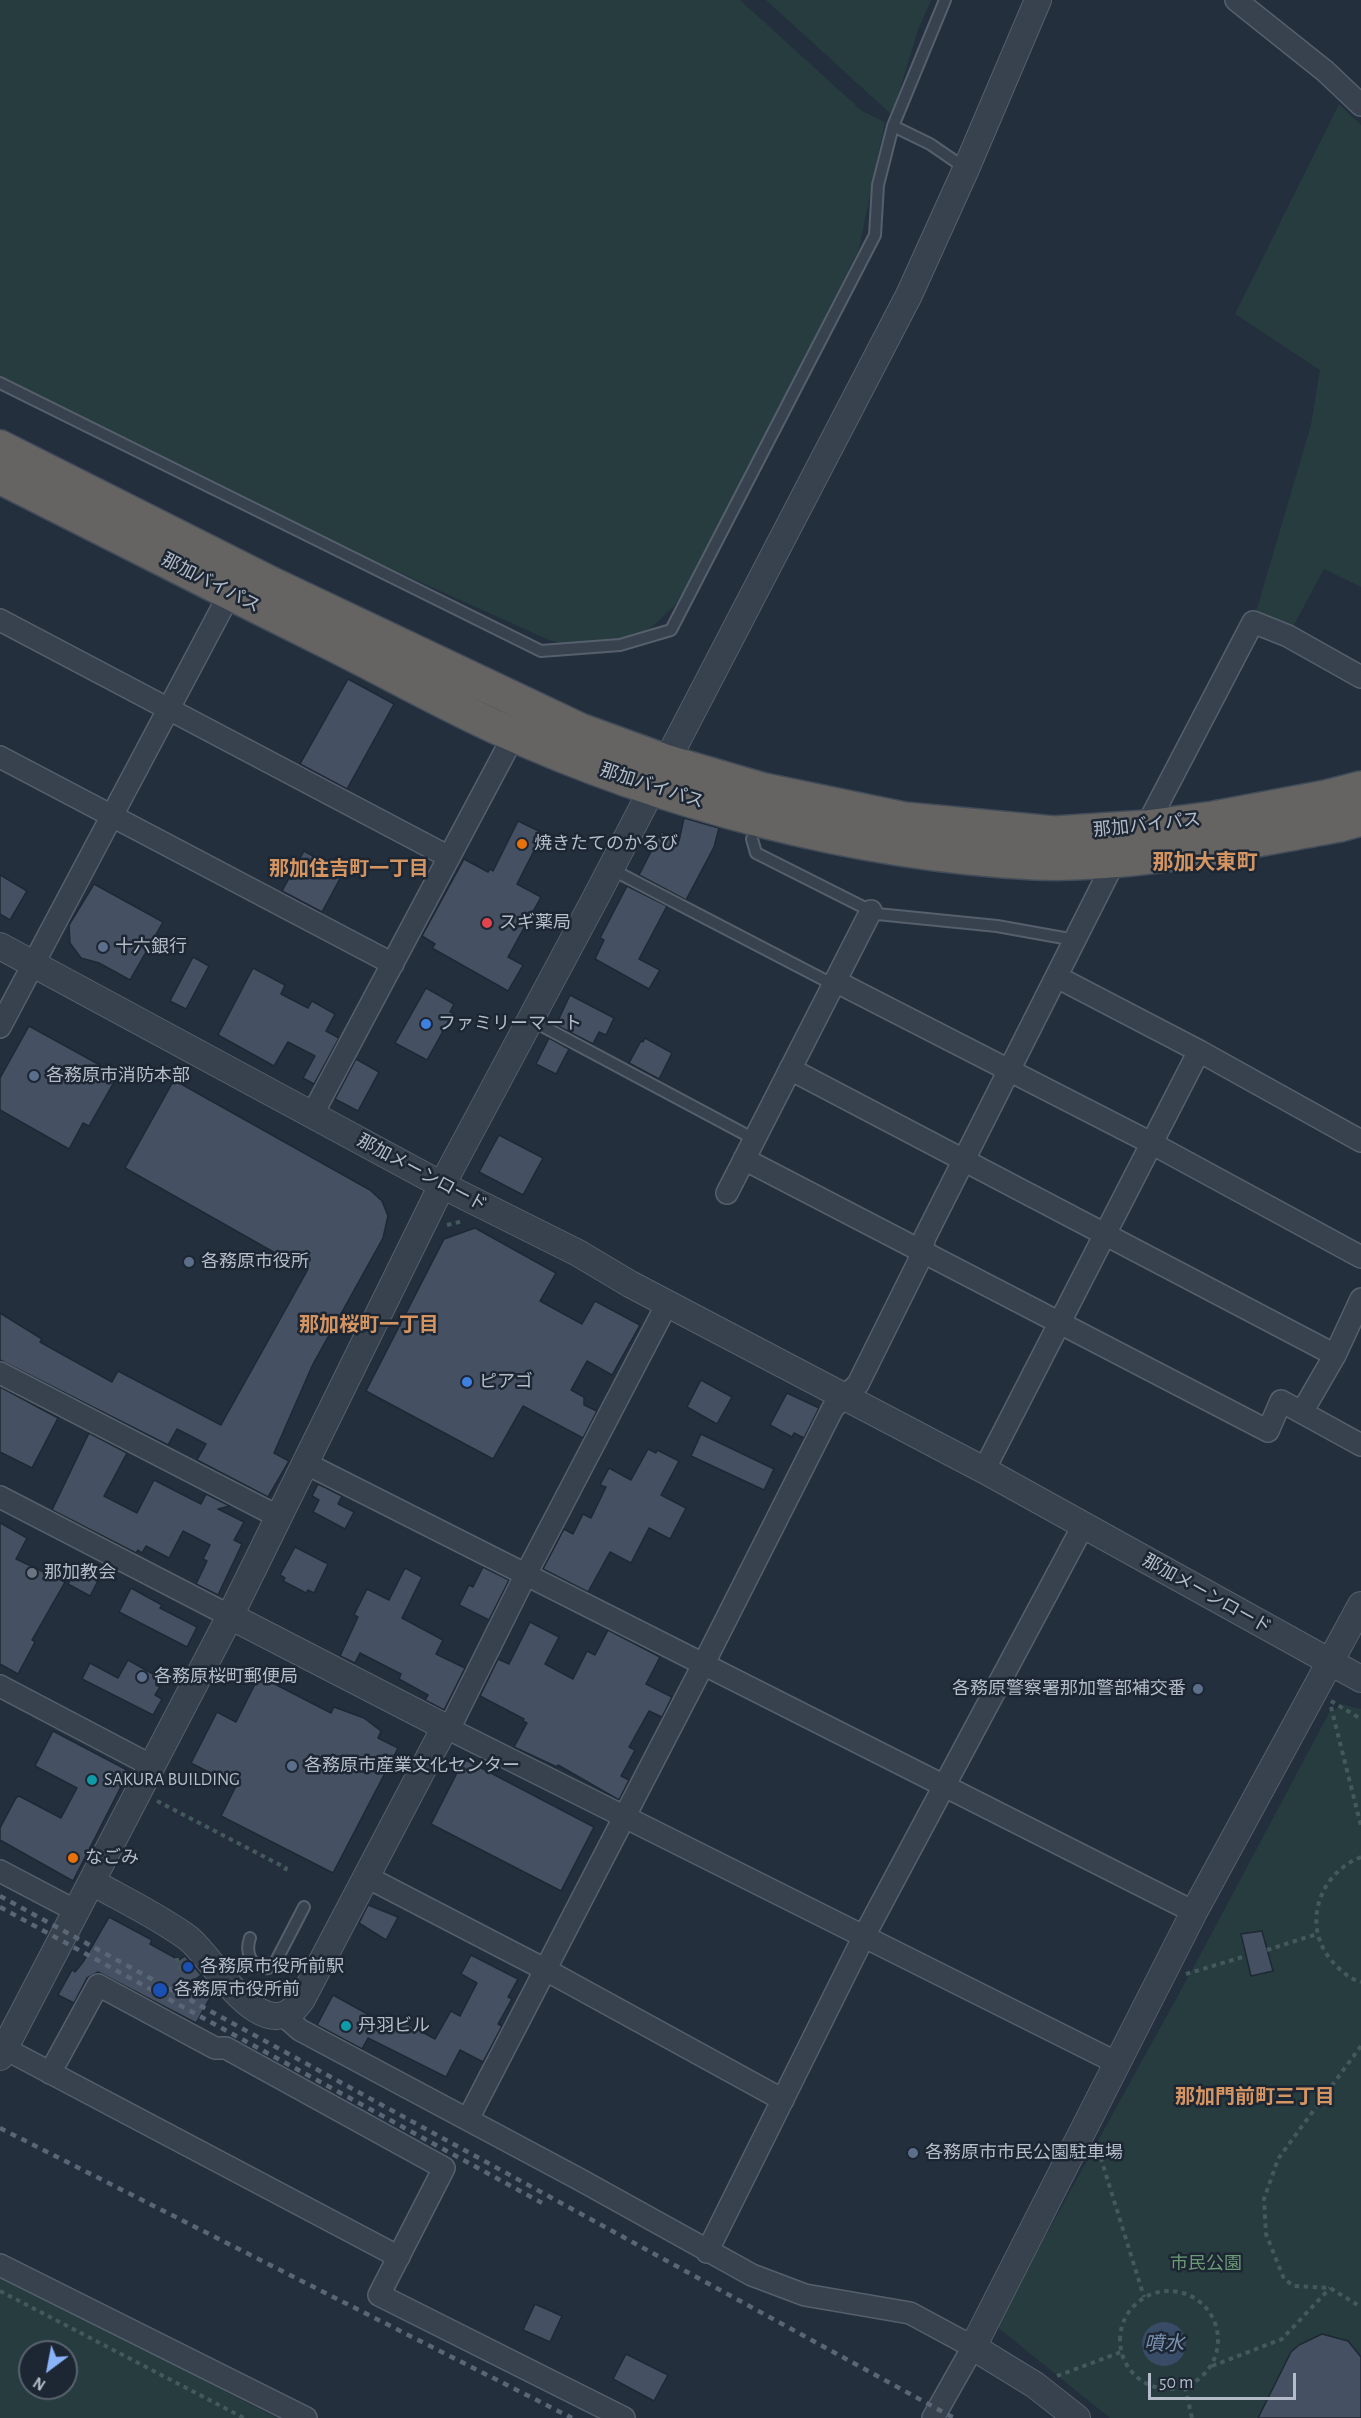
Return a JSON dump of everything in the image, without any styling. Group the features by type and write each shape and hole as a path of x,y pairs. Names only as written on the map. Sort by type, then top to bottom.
{"highway":[{"name":"那加バイパス","path":"0,447 272,584 580,730 658,774 764,790 904,819 1054,833 1146,827 1214,818 1326,797 1361,788"},
{"name":"那加バイパス","path":"0,477 514,735 658,774 813,834 905,851 1038,863 1115,860 1340,825 1361,819"}],"street":[{"path":"399,2257 50,2073 2,2051 230,1616 307,1464 442,1185 531,1020 909,295 1038,0"},
{"path":"1236,0 1325,71 1361,105"},
{"path":"0,1027 230,593"},
{"path":"0,620 449,857"},
{"path":"468,2119 704,1665 833,1408 858,1384 918,1263 925,1237 1115,860 1146,827 1253,622 1288,636 1361,677"},
{"path":"312,1115 514,735"},
{"path":"0,757 393,964"},
{"path":"727,1193 871,912"},
{"name":"那加メーンロード","path":"0,946 442,1185 578,1253 666,1304 984,1470 1361,1678"},
{"path":"1057,977 1199,1051 1361,1140"},
{"path":"835,983 1151,1143 1361,1257"},
{"path":"984,1470 1199,1051"},
{"path":"790,1069 1105,1232 1335,1355"},
{"path":"744,1159 1268,1431 1281,1401 1361,1445"},
{"path":"1302,1412 1335,1355 1361,1299"},
{"path":"92,1882 190,1939 228,1984 251,2005 272,2015 283,2015 293,2011 302,1999 447,1728 666,1304"},
{"path":"0,1373 279,1516"},
{"path":"307,1464 1194,1912"},
{"path":"0,1497 447,1728 1117,2063"},
{"path":"707,2252 864,1936 1083,1526"},
{"path":"933,2418 974,2347 1194,1912 1361,1605"},
{"path":"0,1686 152,1766"},
{"path":"0,1871 76,1911"},
{"path":"367,1877 546,1970 783,2100"},
{"path":"50,2073 98,1985 215,2048 226,2048 444,2168 379,2295 624,2418"},
{"path":"283,2015 300,2030 468,2119 752,2276 804,2295 910,2313 974,2347 1035,2385 1077,2418"},
{"path":"0,2265 306,2418"}],"lane":[{"path":"0,383 541,651 620,645 671,630 875,235 878,185 893,126 945,0"},
{"path":"893,126 930,144 966,169"},
{"path":"752,839 756,854 871,912 997,926 1076,940"},
{"path":"610,869 835,983"},
{"path":"531,1020 754,1139"},
{"path":"250,1938 248,1954 252,1961 262,1969 268,1968 276,1961 304,1907"}],"path":[{"path":"1361,1719 1330,1701 1361,1826"},
{"path":"139,1791 286,1868 285,1871"},
{"path":"1361,1857 1349,1862 1332,1875 1321,1893 1316,1913 1317,1934 1325,1953 1339,1969 1361,1982"},
{"path":"1267,1950 1317,1934"},
{"path":"1184,1974 1246,1956"},
{"path":"1361,2046 1278,2159 1264,2199 1266,2234 1284,2279 1294,2286 1330,2288 1361,2307"},
{"path":"1089,2118 1144,2297"},
{"path":"1211,2367 1282,2339 1330,2288"},
{"path":"1159,2291 1175,2291 1190,2295 1204,2305 1214,2318 1218,2334 1217,2351 1211,2367 1200,2379 1185,2387 1168,2389 1152,2386 1138,2378 1127,2366 1121,2352 1120,2336 1123,2321 1132,2307 1144,2297 1159,2291"},
{"path":"0,2292 244,2418"},
{"path":"1035,2385 1121,2352"},
{"path":"1185,2387 1192,2418"}],"green space":[{"path":"0,0 740,0 862,111 885,122 859,249 696,573 674,606 652,627 602,650 589,652 549,640 258,509 206,479 0,376"},
{"path":"766,0 931,0 918,30 892,115"},
{"path":"1339,104 1361,125 1361,587 1324,569 1288,636 1253,622 1311,425 1320,370 1235,314"},
{"name":"市民公園","path":"1344,1705 1361,1709 1361,2418 1110,2418 996,2326 1198,1959 1329,1713"},
{"path":"0,2275 277,2418 0,2418"}],"water":[{"name":"噴水","path":"1164,2322 1173,2323 1180,2328 1185,2335 1185,2353 1180,2360 1173,2365 1164,2366 1155,2365 1148,2360 1143,2353 1142,2344 1143,2335 1148,2328 1155,2323"}],"building":[{"path":"348,679 394,704 347,789 300,764"},
{"path":"684,818 719,828 714,847 686,900 639,875 661,832 679,841"},
{"path":"518,821 543,833 517,884 541,897 508,957 523,965 508,991 432,948 435,944 422,936 464,859 488,872 490,869 493,871"},
{"path":"304,851 343,873 322,912 282,891"},
{"path":"0,875 27,891 10,920 0,914"},
{"path":"94,884 163,922 130,980 99,963 81,958 70,943 69,925"},
{"path":"627,886 667,906 639,959 660,970 649,989 595,959 604,940 600,938"},
{"path":"193,957 209,966 186,1009 170,1001"},
{"path":"253,968 285,985 281,994 308,1008 312,1001 335,1014 326,1031 339,1038 314,1084 303,1078 315,1056 288,1042 274,1066 218,1035"},
{"path":"426,988 454,1004 450,1012 453,1013 427,1060 395,1043"},
{"path":"570,995 614,1018 606,1035 599,1032 593,1044 556,1025"},
{"path":"29,1026 118,1075 89,1126 83,1123 69,1149 0,1110 0,1078"},
{"path":"549,1038 569,1049 556,1074 536,1064"},
{"path":"645,1038 672,1053 659,1079 629,1063"},
{"path":"356,1059 379,1072 358,1111 335,1099"},
{"path":"174,1080 370,1190 382,1201 388,1216 383,1238 313,1364 274,1453 289,1461 268,1497 197,1460 206,1444 177,1429 168,1445 0,1360 0,1313 42,1339 40,1342 112,1382 118,1371 221,1425 307,1271 125,1168"},
{"path":"499,1135 543,1158 523,1195 479,1172"},
{"path":"475,1228 556,1273 540,1301 582,1324 595,1301 640,1325 612,1375 587,1361 571,1390 584,1397 584,1405 597,1411 583,1438 523,1406 493,1459 366,1391 444,1239"},
{"path":"701,1380 732,1397 717,1424 687,1407"},
{"path":"0,1387 58,1418 32,1468 0,1452"},
{"path":"787,1393 819,1408 804,1438 794,1433 792,1437 770,1425"},
{"path":"89,1433 127,1453 104,1496 137,1513 154,1480 201,1504 206,1494 230,1506 218,1509 244,1522 234,1540 242,1544 218,1595 196,1584 207,1561 203,1559 210,1545 183,1531 169,1558 146,1546 142,1553 138,1550 136,1553 52,1510"},
{"path":"701,1434 774,1469 764,1490 691,1456"},
{"path":"648,1449 656,1453 657,1450 679,1461 661,1495 686,1508 670,1539 649,1528 631,1563 610,1552 588,1592 543,1569 564,1529 573,1534 583,1514 591,1518 606,1487 600,1485 609,1468 631,1480"},
{"path":"318,1484 342,1496 338,1504 354,1512 345,1529 313,1512 319,1500 312,1496"},
{"path":"0,1523 27,1538 16,1559 65,1582 32,1640 35,1642 18,1674 0,1664"},
{"path":"295,1547 328,1564 314,1593 308,1590 306,1593 283,1581 285,1578 280,1575"},
{"path":"78,1565 100,1577 90,1596 68,1584"},
{"path":"483,1567 509,1580 489,1620 459,1605 469,1585 473,1587"},
{"path":"405,1568 422,1577 402,1618 443,1640 436,1654 465,1668 444,1710 425,1700 428,1695 399,1679 401,1674 360,1653 355,1663 340,1656 358,1617 354,1615 367,1589 389,1600"},
{"path":"131,1588 162,1605 160,1608 197,1627 187,1647 119,1612"},
{"path":"530,1622 559,1637 545,1664 573,1679 587,1651 595,1655 608,1630 660,1657 646,1684 672,1697 662,1717 649,1711 629,1747 635,1750 621,1776 629,1780 619,1800 558,1765 557,1767 514,1747 527,1723 523,1721 524,1719 480,1696 498,1659 509,1664"},
{"path":"128,1660 160,1678 156,1685 160,1687 155,1695 162,1699 153,1715 82,1679 90,1663 118,1678"},
{"path":"259,1676 331,1713 334,1707 364,1718 381,1731 378,1738 398,1748 333,1873 221,1816 236,1786 191,1763 217,1712 236,1722"},
{"path":"53,1731 129,1771 73,1881 0,1840 0,1828 16,1798 19,1796 61,1818 77,1788 35,1766"},
{"path":"464,1759 594,1827 561,1891 431,1824"},
{"path":"368,1905 398,1917 386,1940 359,1923"},
{"path":"109,1917 152,1940 150,1944 179,1960 185,1956 201,1975 189,1984 211,1996 196,2023 98,1972 87,1978 74,2003 58,1995 72,1970 75,1972 83,1962"},
{"path":"1262,1931 1273,1971 1251,1976 1241,1934"},
{"path":"471,1955 518,1979 508,1997 512,1999 498,2024 502,2026 483,2062 460,2050 446,2077 368,2038 362,2049 317,2025 333,1995 382,2022 387,2013 435,2039 451,2011 460,2016 477,1983 461,1974"},
{"path":"535,2304 562,2316 550,2342 523,2330"},
{"path":"1322,2334 1348,2341 1361,2357 1361,2418 1258,2418 1291,2352 1299,2345"},
{"path":"626,2354 668,2375 654,2401 613,2379"}],"railway":[{"path":"0,1896 954,2418"},
{"path":"0,1907 542,2203"},
{"path":"0,2128 572,2418"}],"place":[{"name":"焼きたてのかるび","path":"522,844"},
{"name":"スギ薬局","path":"487,923"},
{"name":"十六銀行","path":"103,947"},
{"name":"ファミリーマート","path":"426,1024"},
{"name":"各務原市消防本部","path":"34,1076"},
{"name":"各務原市役所","path":"189,1262"},
{"name":"ピアゴ","path":"467,1382"},
{"name":"那加教会","path":"32,1573"},
{"name":"各務原桜町郵便局","path":"142,1677"},
{"name":"各務原警察署那加警部補交番","path":"1198,1689"},
{"name":"各務原市産業文化センター","path":"292,1766"},
{"name":"SAKURA BUILDING","path":"92,1780"},
{"name":"なごみ","path":"73,1858"},
{"name":"各務原市役所前駅","path":"188,1967"},
{"name":"各務原市役所前","path":"160,1990"},
{"name":"丹羽ビル","path":"346,2026"},
{"name":"各務原市市民公園駐車場","path":"913,2153"}],"district":[{"name":"那加大東町","path":"1205,863"},
{"name":"那加住吉町一丁目","path":"349,869"},
{"name":"那加桜町一丁目","path":"369,1325"},
{"name":"那加門前町三丁目","path":"1255,2097"}]}
